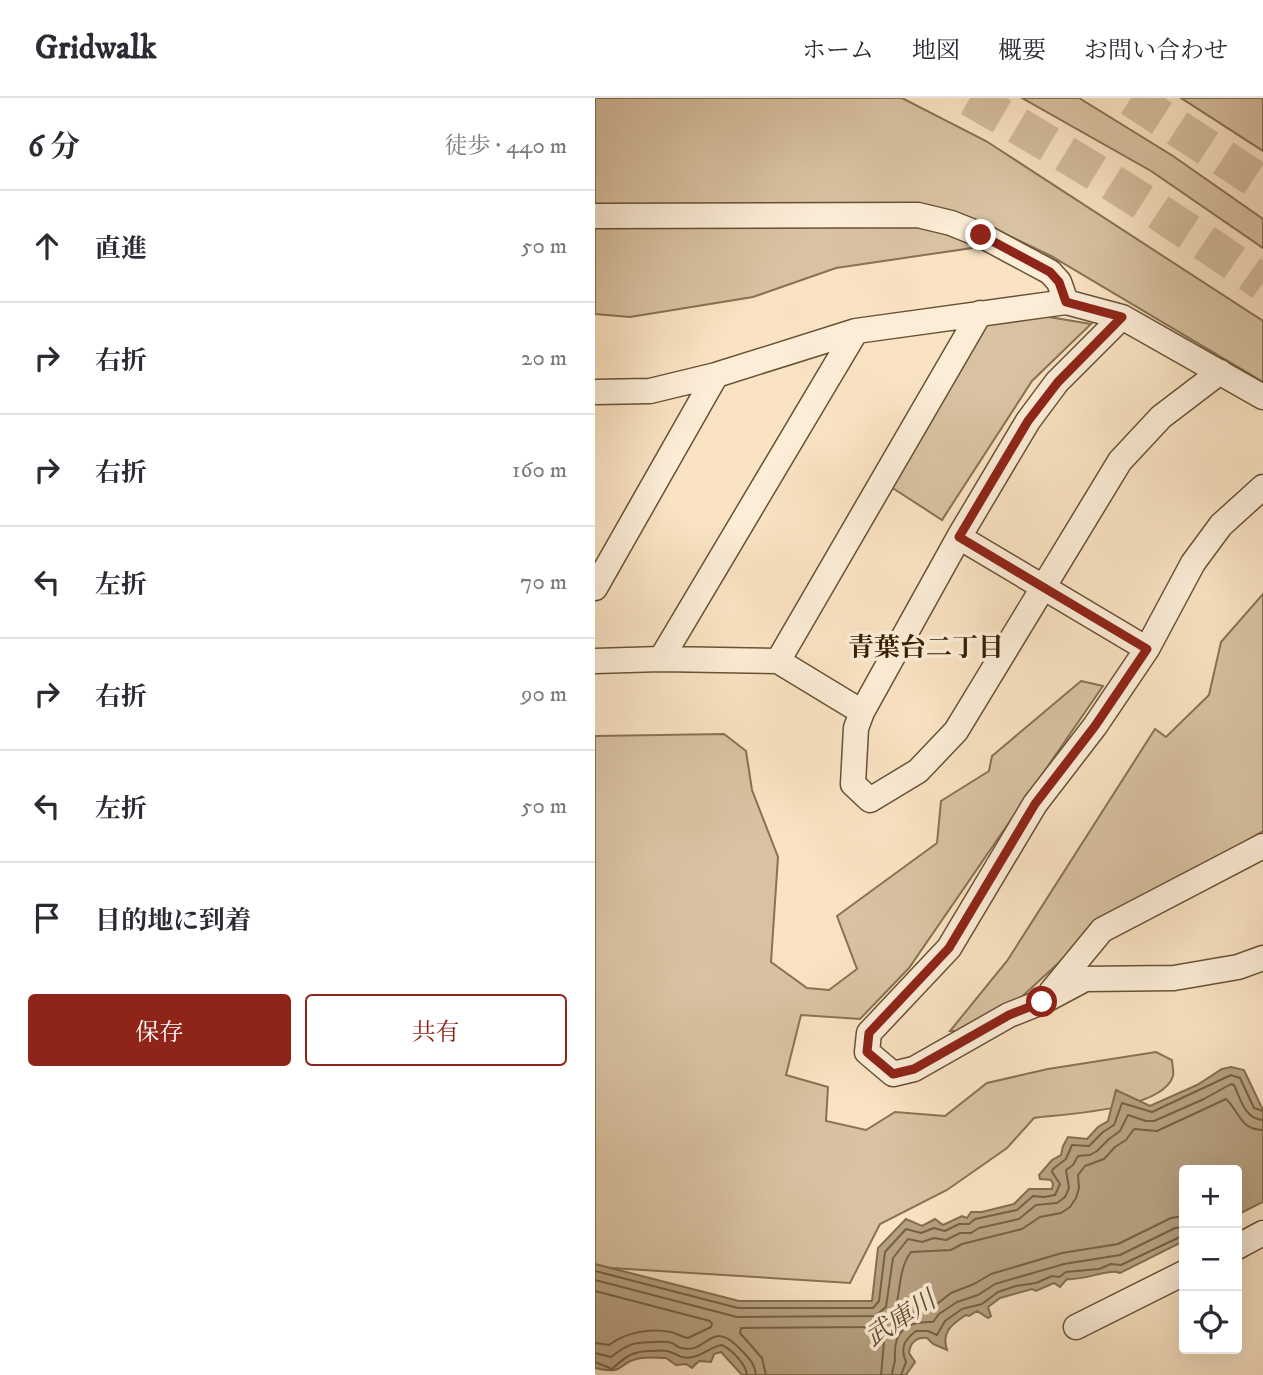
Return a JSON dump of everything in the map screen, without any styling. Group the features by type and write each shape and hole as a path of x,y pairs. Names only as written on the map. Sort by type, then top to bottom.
{"street":[{"path":"595,216 918,215 951,223 981,235 1050,272 1059,282 1066,302"},
{"path":"595,391 650,391 716,375 856,331 1066,302 1122,317 1263,397"},
{"path":"778,661 980,313"},
{"path":"1122,317 1058,382 1028,421 959,537 862,712 856,728 853,784 870,800 918,771 956,731 1120,461 1161,417 1220,372"},
{"path":"661,659 856,331"},
{"path":"595,588 716,375"},
{"path":"1263,487 1221,525 1193,563 1147,649 1095,726 1035,804 949,948 869,1033 867,1052 893,1074 914,1069 1009,1015 1042,1002 1085,979 1174,978 1238,967 1263,958"},
{"path":"959,537 1147,649"},
{"path":"595,661 778,661 862,712"},
{"path":"1042,1002 1102,930 1263,846"},
{"path":"1242,1244 1263,1233"},
{"path":"1076,1327 1179,1276"}],"shaded area":[{"path":"595,98 902,98 986,141 1263,321 1263,382 1051,256 976,220 972,248 836,268 753,297 630,317 595,314"},
{"path":"1022,98 1079,98 1173,156 1263,219 1263,248 1151,171"},
{"path":"1181,98 1263,98 1263,151"},
{"path":"1043,316 1091,324 1032,381 942,520 891,487 983,324"},
{"path":"1263,594 1263,831 1092,932 1015,1003 957,1031 950,1031 1007,961 1155,729 1166,737 1209,695 1221,642"},
{"path":"1081,681 1103,686 909,968 860,1019 801,1015 786,1075 828,1087 826,1121 866,1130 895,1112 945,1116 987,1083 1048,1069 1156,1052 1172,1060 1173,1076 1165,1087 1133,1103 1089,1112 1034,1118 1007,1148 947,1190 880,1224 850,1283 595,1267 595,736 724,734 746,751 752,790 778,857 771,962 807,988 829,990 857,969 837,916 937,843 941,801 989,771 992,756"}],"water":[{"name":"武庫川","path":"1231,1067 1244,1070 1263,1110 1263,1202 1242,1212 1242,1165 1179,1165 1179,1244 1120,1273 1109,1272 1067,1279 1060,1287 1054,1283 1036,1291 1032,1289 1000,1298 988,1307 991,1316 988,1318 977,1311 952,1325 945,1338 947,1350 927,1338 915,1341 909,1353 915,1362 906,1375 742,1375 721,1352 714,1354 711,1362 699,1361 692,1368 686,1364 676,1365 666,1358 648,1357 630,1361 616,1370 595,1368 595,1264 739,1301 872,1301 878,1248 906,1219 922,1226 935,1219 943,1225 962,1216 967,1218 971,1212 1014,1204 1029,1189 1052,1189 1051,1180 1040,1179 1039,1175 1052,1160 1061,1155 1068,1137 1087,1139 1108,1121 1116,1090 1150,1106 1197,1085 1222,1069"}],"tunnel":[{"path":"970,98 1119,187 1263,283"},
{"path":"1131,98 1263,184"}],"district":[{"name":"青葉台二丁目","path":"926,647"}],"route":[{"path":"981,235 1050,272 1059,282 1066,302 1122,317 1058,382 1028,421 959,537 1147,649 1095,726 1035,804 949,948 869,1033 867,1052 893,1074 914,1069 1009,1015 1042,1002"}]}
